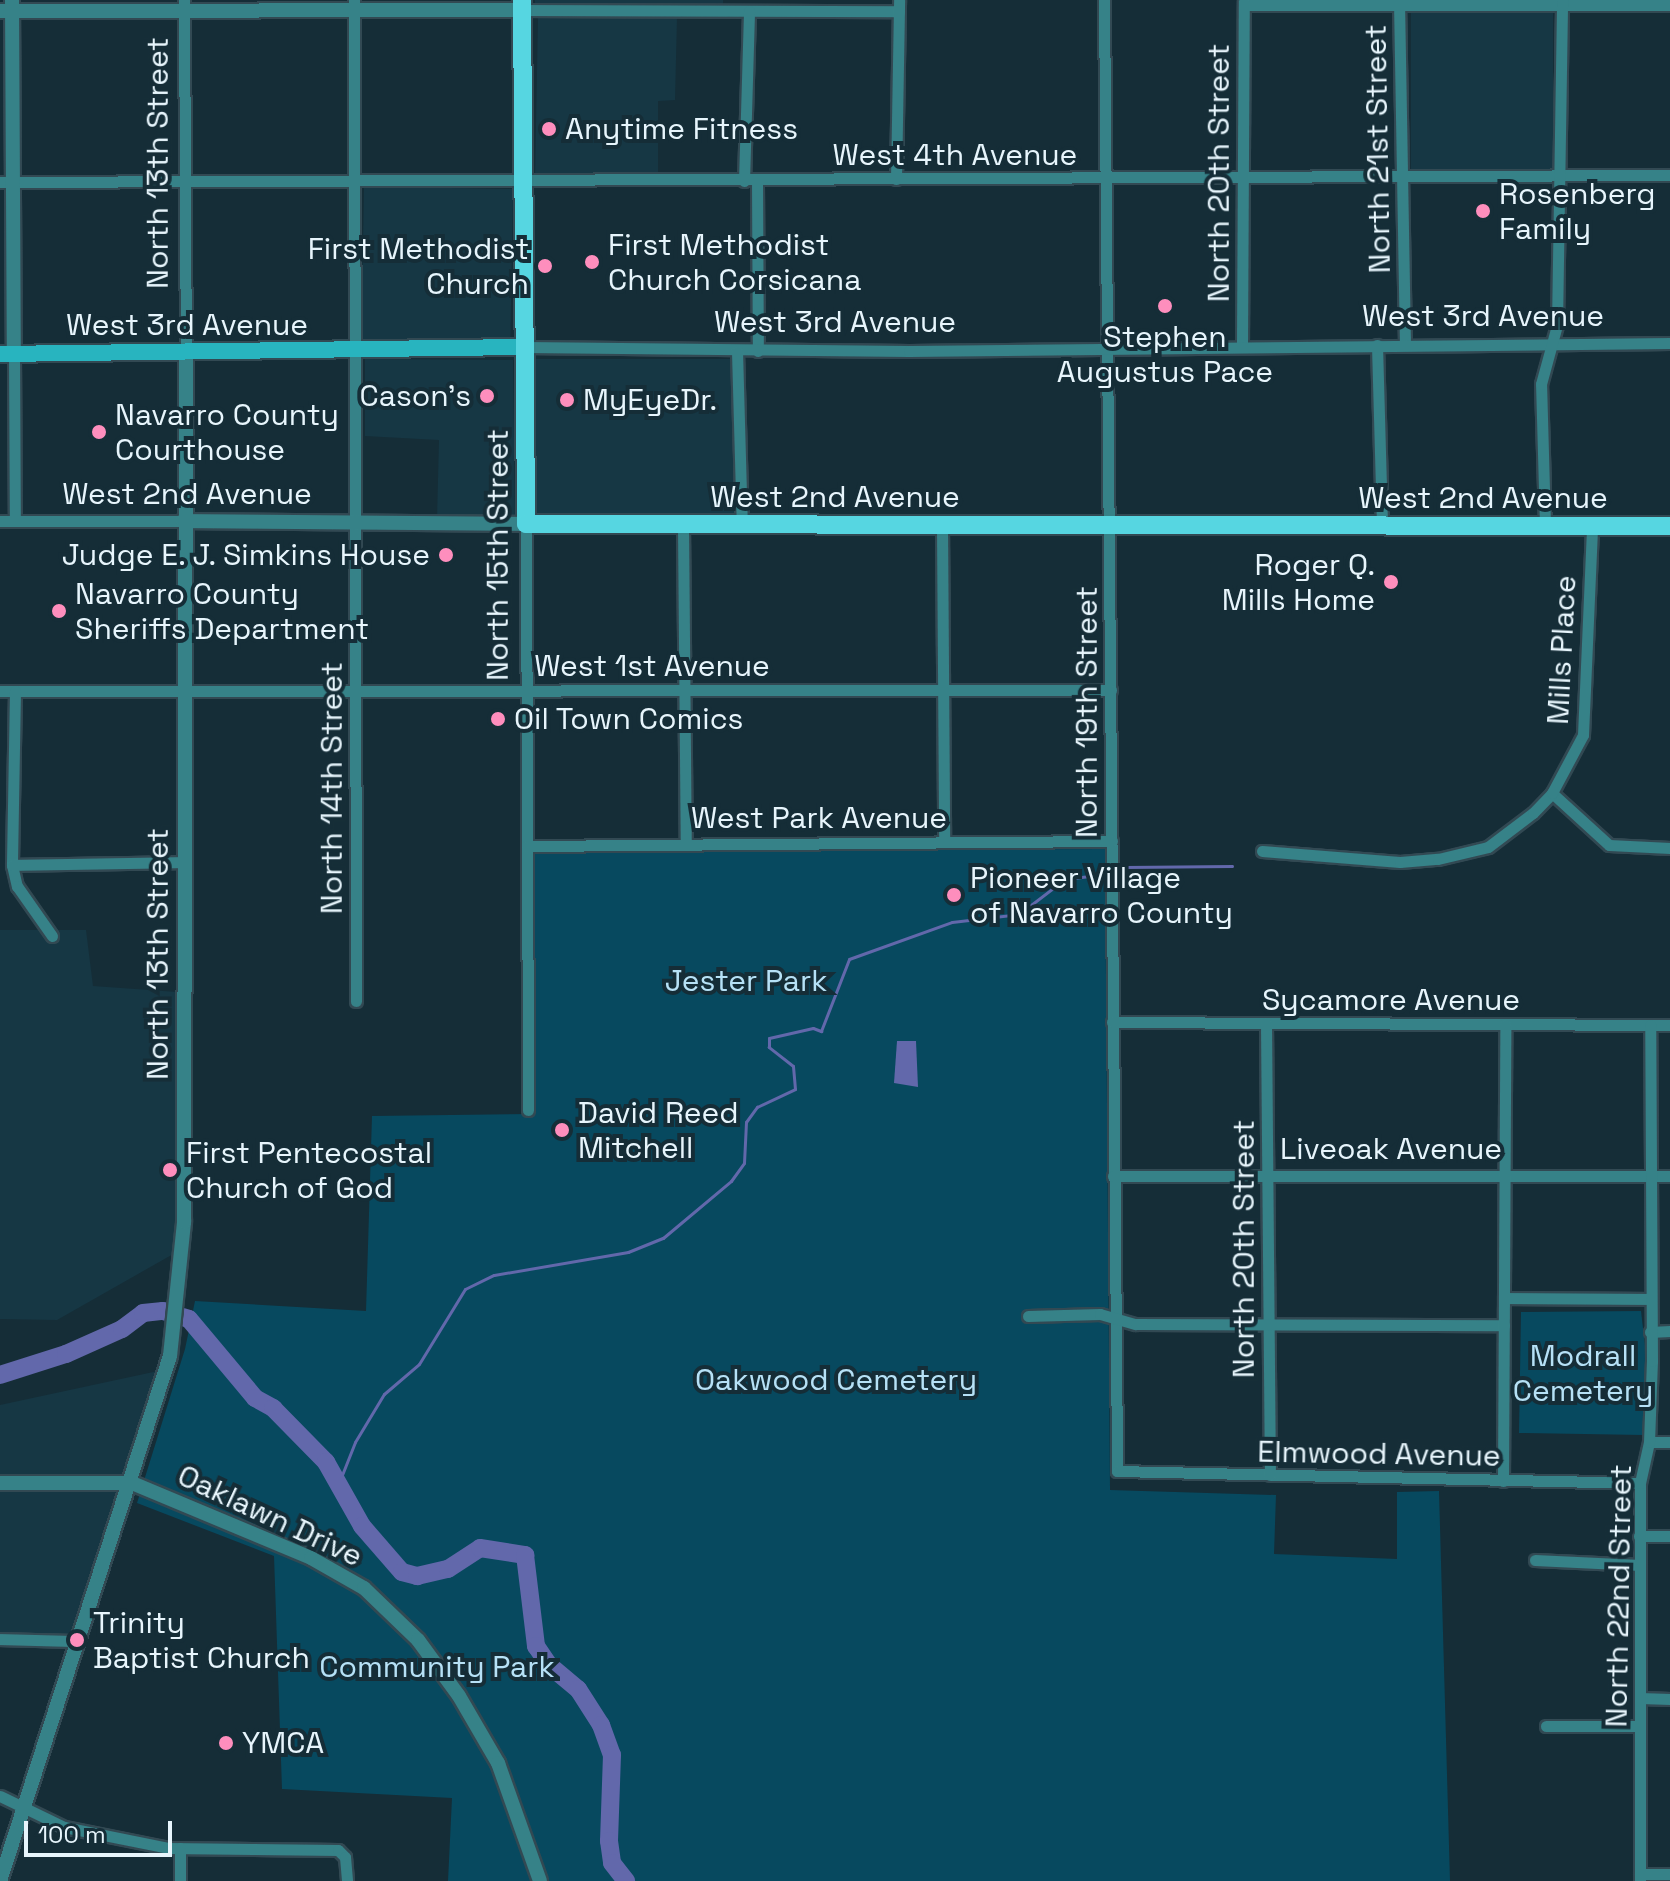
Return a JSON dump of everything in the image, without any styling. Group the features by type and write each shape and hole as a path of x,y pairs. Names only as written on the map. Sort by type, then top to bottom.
{"main road":[{"name":"North 15th Street","path":"522,5 526,524"},
{"name":"West 3rd Avenue","path":"7,354 355,352 524,347"},
{"name":"West 2nd Avenue","path":"526,524 1670,526"}],"street":[{"name":"North 19th Street","path":"1104,0 1103,178 1110,525 1117,1471"},
{"path":"1244,2 1670,5"},
{"name":"North 20th Street","path":"1242,346 1244,2"},
{"path":"1545,525 1541,384 1548,344 1557,325 1562,2"},
{"name":"North 21st Street","path":"1400,3 1405,345"},
{"path":"15,521 7,354 8,7 522,5 749,11 899,6 896,179"},
{"name":"North 13th Street","path":"0,1881 77,1641 132,1483 170,1356 179,1284 184,1222 184,6"},
{"name":"North 14th Street","path":"354,6 356,1001"},
{"path":"744,181 749,11"},
{"name":"West 4th Avenue","path":"7,182 1561,178 1670,175"},
{"path":"757,181 758,351"},
{"name":"West 3rd Avenue","path":"524,347 758,351 1670,343"},
{"path":"1377,345 1382,525"},
{"path":"737,351 742,525"},
{"name":"West 2nd Avenue","path":"0,521 526,524"},
{"name":"North 15th Street","path":"526,524 528,1110"},
{"path":"942,524 944,841"},
{"path":"683,525 686,843"},
{"name":"Mills Place","path":"1262,851 1400,862 1465,854 1515,830 1552,793 1576,752 1588,707 1592,525"},
{"name":"West 1st Avenue","path":"0,691 1111,690"},
{"path":"15,691 12,865 17,886 52,936"},
{"path":"1552,793 1609,845 1670,848"},
{"name":"West Park Avenue","path":"527,846 1112,841"},
{"path":"12,865 183,862"},
{"name":"Sycamore Avenue","path":"1112,1022 1670,1025"},
{"name":"North 20th Street","path":"1266,1023 1270,1475"},
{"path":"1503,1481 1505,1025"},
{"name":"North 22nd Street","path":"1640,1878 1639,1536 1640,1483 1649,1442 1650,1025"},
{"name":"Liveoak Avenue","path":"1113,1176 1268,1173 1670,1176"},
{"path":"1504,1298 1649,1299"},
{"path":"1028,1316 1115,1318 1136,1324 1504,1325"},
{"path":"1650,1332 1670,1331"},
{"path":"1649,1442 1670,1442"},
{"name":"Elmwood Avenue","path":"1117,1471 1640,1483"},
{"name":"Oaklawn Drive","path":"0,1483 132,1483 329,1567 398,1618 437,1662 498,1763 540,1881"},
{"path":"1639,1536 1670,1536"},
{"path":"1535,1560 1640,1565"},
{"path":"0,1639 77,1641"},
{"path":"1640,1698 1670,1699"},
{"path":"1546,1726 1639,1726"},
{"path":"0,1796 64,1827 180,1848 342,1852 347,1881"},
{"path":"180,1848 180,1881"},
{"path":"1640,1878 1670,1874"}],"shaded area":[{"path":"535,0 723,0 723,6 535,5"},
{"path":"1411,12 1553,12 1553,171 1411,171"},
{"path":"538,18 677,18 675,100 658,101 658,178 535,178"},
{"path":"364,186 513,189 510,345 361,342"},
{"path":"365,359 513,360 515,518 437,519 439,440 365,436"},
{"path":"535,359 735,359 735,517 535,517"},
{"path":"0,930 86,930 93,986 177,992 175,1253 57,1320 0,1319"},
{"path":"158,1371 127,1479 0,1479 0,1405"},
{"path":"0,1490 123,1490 70,1635 0,1635"}],"green space":[{"path":"1105,849 1110,1490 1276,1495 1274,1554 1397,1559 1397,1492 1439,1491 1450,1881 448,1881 452,1798 282,1789 274,1556 137,1503 185,1349 195,1301 366,1311 372,1116 535,1114 532,851"},
{"name":"Modrall Cemetery","path":"1641,1311 1646,1354 1643,1435 1519,1433 1521,1312"}],"water":[{"path":"897,1041 916,1041 918,1087 894,1083"}],"waterway":[{"path":"1125,867 1232,866"},
{"path":"338,1485 355,1442 384,1394 419,1364 465,1289 494,1275 628,1252 663,1238 731,1181 744,1163 746,1122 757,1107 795,1089 793,1066 769,1047 769,1038 813,1028 821,1031 849,959 952,922 1019,914 1065,879 1096,875"},
{"path":"0,1375 66,1354 122,1329 143,1313 163,1311 189,1319 255,1398 273,1408 326,1462 362,1526 402,1572 417,1576 448,1569 480,1548 525,1555 536,1646 549,1665 578,1689 601,1725 612,1755 609,1841 612,1863 626,1881"}],"place":[{"name":"Anytime Fitness","path":"549,129"},
{"name":"Rosenberg Family","path":"1483,211"},
{"name":"First Methodist Church Corsicana","path":"592,262"},
{"name":"First Methodist Church","path":"545,266"},
{"name":"Stephen Augustus Pace","path":"1165,306"},
{"name":"Cason's","path":"487,396"},
{"name":"MyEyeDr.","path":"567,400"},
{"name":"Navarro County Courthouse","path":"99,432"},
{"name":"Judge E. J. Simkins House","path":"446,555"},
{"name":"Roger Q. Mills Home","path":"1391,582"},
{"name":"Navarro County Sheriffs Department","path":"59,611"},
{"name":"Oil Town Comics","path":"498,719"},
{"name":"Pioneer Village of Navarro County","path":"954,895"},
{"name":"David Reed Mitchell","path":"562,1130"},
{"name":"First Pentecostal Church of God","path":"170,1170"},
{"name":"Trinity Baptist Church","path":"77,1640"},
{"name":"YMCA","path":"226,1743"}],"park label":[{"name":"Jester Park","path":"746,981"},
{"name":"Oakwood Cemetery","path":"836,1380"},
{"name":"Community Park","path":"437,1667"}]}
